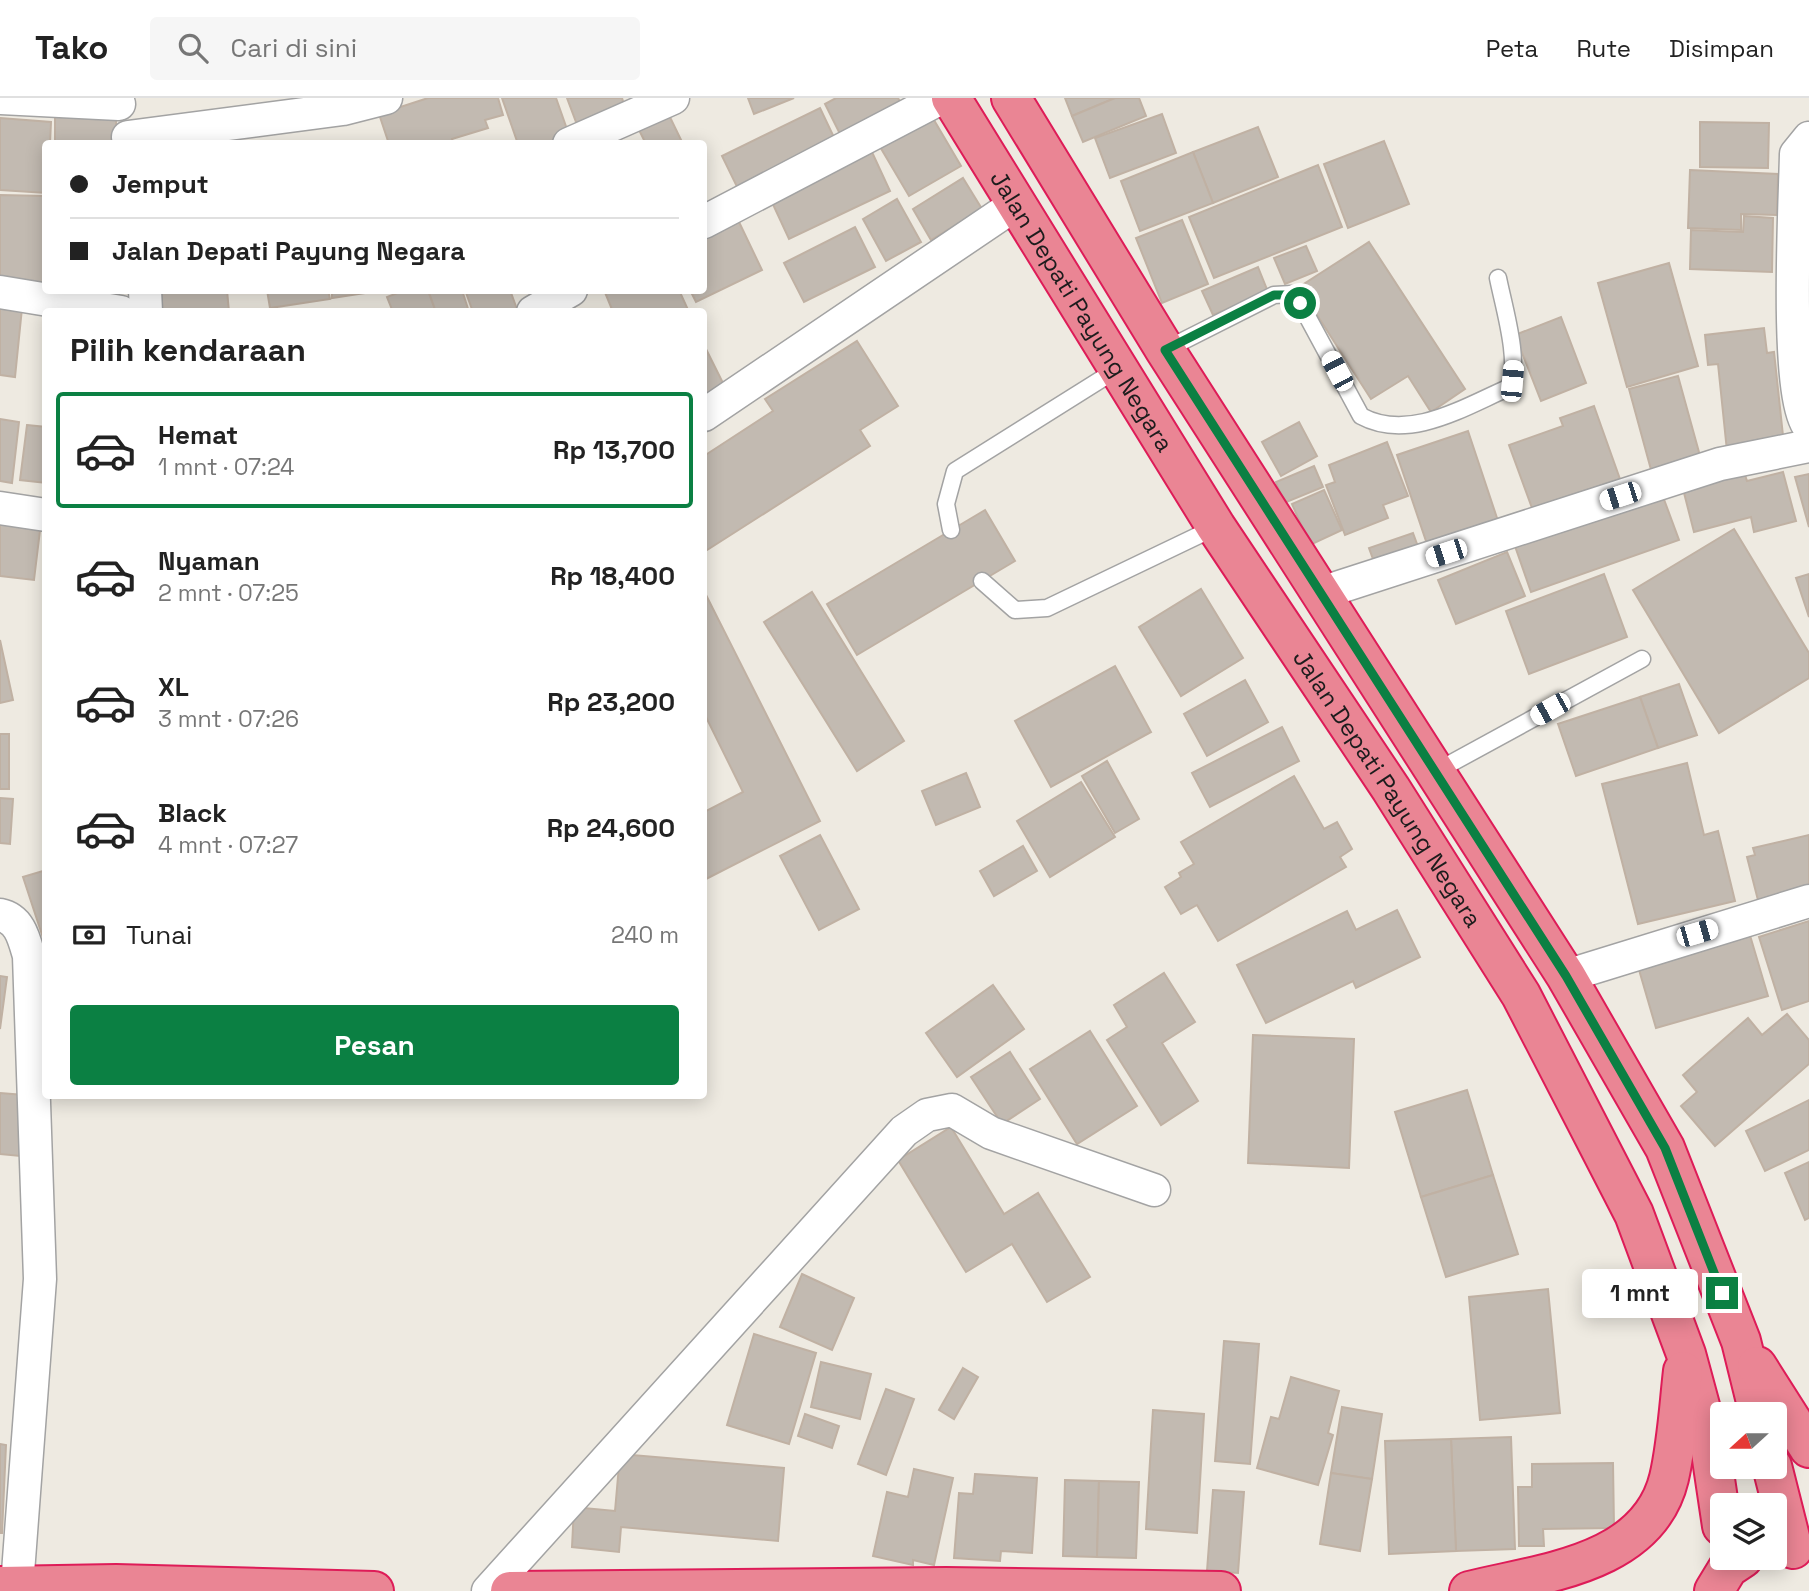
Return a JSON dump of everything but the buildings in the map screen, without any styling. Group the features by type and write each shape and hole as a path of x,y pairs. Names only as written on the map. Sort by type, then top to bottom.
{"highway":[{"name":"Jalan Depati Payung Negara","path":"951,98 1116,370 1216,527 1391,789 1521,995 1634,1214 1686,1353 1709,1439 1717,1493"},
{"name":"Jalan Depati Payung Negara","path":"1011,98 1165,350 1566,976 1665,1148 1741,1341 1756,1402"},
{"path":"1741,1341 1809,1448"},
{"path":"1469,1591 1589,1562 1639,1531 1655,1511 1669,1480 1686,1353"},
{"path":"1775,1479 1792,1551"},
{"path":"8,1586 116,1584 374,1591"},
{"path":"510,1591 946,1587 1221,1591"}],"street":[{"path":"0,98 119,101 129,140 343,109 386,98"},
{"path":"578,140 673,98"},
{"path":"707,220 941,98"},
{"path":"1809,138 1796,154 1793,326 1798,407 1809,426"},
{"path":"707,413 1016,204"},
{"path":"0,292 97,308"},
{"path":"540,308 564,294"},
{"path":"1321,593 1720,464 1809,446"},
{"path":"0,508 42,514"},
{"path":"1566,976 1809,901"},
{"path":"0,915 9,917 17,926 29,956 40,1279 8,1586"},
{"path":"488,1591 904,1131 927,1115 952,1110 991,1133 1154,1190"}],"lane":[{"path":"1165,350 1274,295 1292,295 1300,303 1361,416 1377,425 1431,421 1508,388 1512,381 1514,364 1498,278"},
{"path":"951,530 946,504 955,471 1116,370"},
{"path":"982,581 1015,610 1047,608 1216,527"},
{"path":"1435,772 1642,659"}],"route":[{"path":"1300,303 1292,295 1274,295 1165,350 1566,976 1665,1148 1722,1293"}]}
